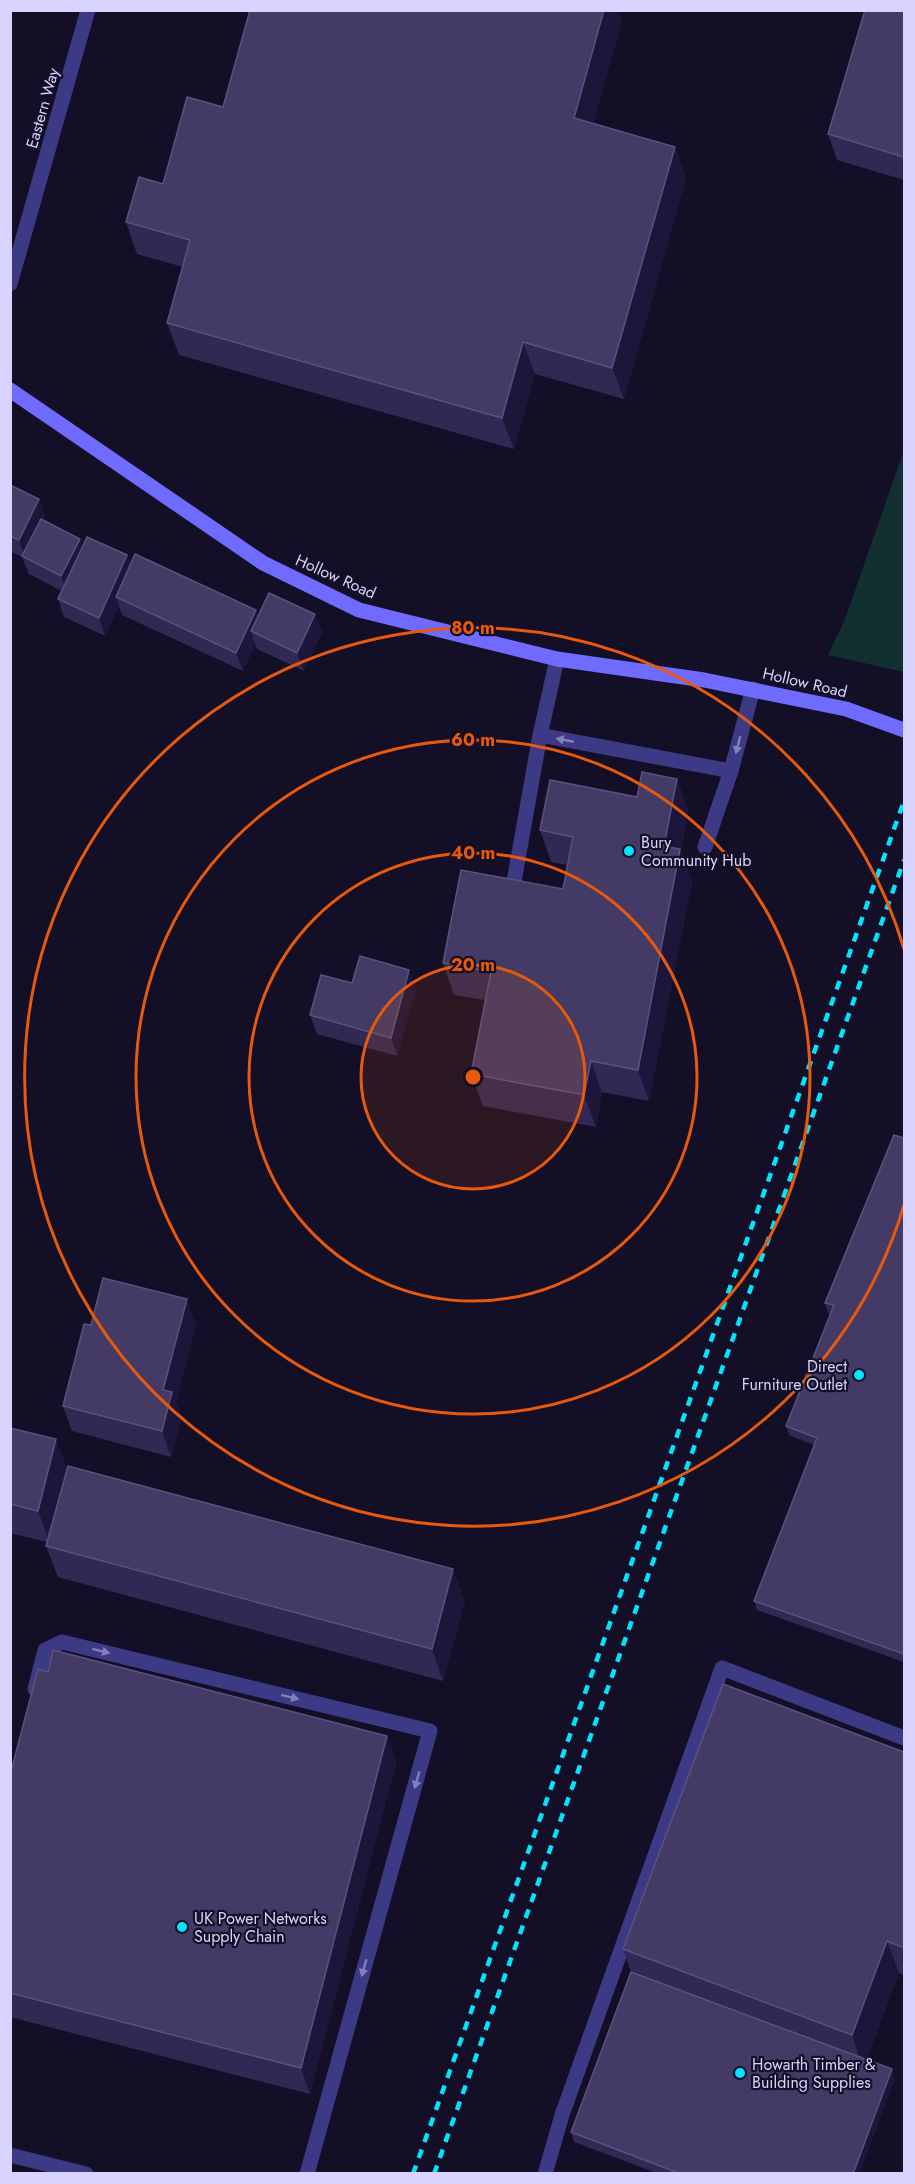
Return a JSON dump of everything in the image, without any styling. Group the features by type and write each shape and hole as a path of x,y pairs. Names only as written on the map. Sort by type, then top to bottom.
{"street":[{"name":"Eastern Way","path":"10,284 88,10"},
{"name":"Hollow Road","path":"10,390 263,562 359,610 557,659 753,688 846,709 904,730"},
{"path":"513,887 540,735 557,659"},
{"path":"705,847 731,771 753,688"},
{"path":"540,735 731,771"},
{"path":"30,1707 45,1650 62,1642 430,1731 307,2174"},
{"path":"545,2174 562,2115 722,1668 904,1738"},
{"path":"10,2155 86,2174"}],"green space":[{"path":"904,450 904,672 828,655 845,619"}],"building":[{"path":"250,10 604,10 574,118 675,147 612,368 523,342 502,418 167,323 190,240 126,222 139,177 163,184 187,97 223,107"},
{"path":"865,10 904,10 904,157 828,134"},
{"path":"10,485 39,499 19,540 10,536"},
{"path":"41,519 80,539 61,576 22,556"},
{"path":"87,537 127,555 99,618 58,599"},
{"path":"135,554 256,610 236,653 116,597"},
{"path":"269,593 315,614 297,653 251,631"},
{"path":"642,772 677,779 664,846 680,849 638,1070 591,1061 584,1095 471,1074 491,972 443,963 461,870 563,889 573,837 540,830 550,780 637,797"},
{"path":"360,956 409,970 391,1038 310,1015 321,975 352,983"},
{"name":"Direct Furniture Outlet","path":"894,1135 904,1138 904,1654 754,1601 817,1438 786,1426 834,1305 825,1303"},
{"path":"103,1278 187,1299 163,1390 172,1392 162,1431 63,1406 84,1324 91,1325"},
{"path":"10,1428 56,1439 38,1511 10,1504"},
{"path":"68,1466 453,1569 432,1649 46,1546"},
{"name":"UK Power Networks Supply Chain","path":"53,1650 387,1736 301,2068 10,1993 10,1775 38,1669 48,1672"},
{"path":"723,1684 904,1752 904,1948 887,1941 852,2035 623,1949"},
{"name":"Howarth Timber & Building Supplies","path":"631,1972 892,2069 853,2174 681,2174 571,2132"}],"railway":[{"path":"413,2174 904,801"},
{"path":"434,2174 904,860"}],"place":[{"name":"Bury Community Hub","path":"629,851"},
{"name":"Direct Furniture Outlet","path":"859,1375"},
{"name":"UK Power Networks Supply Chain","path":"182,1927"},
{"name":"Howarth Timber & Building Supplies","path":"740,2073"}]}
